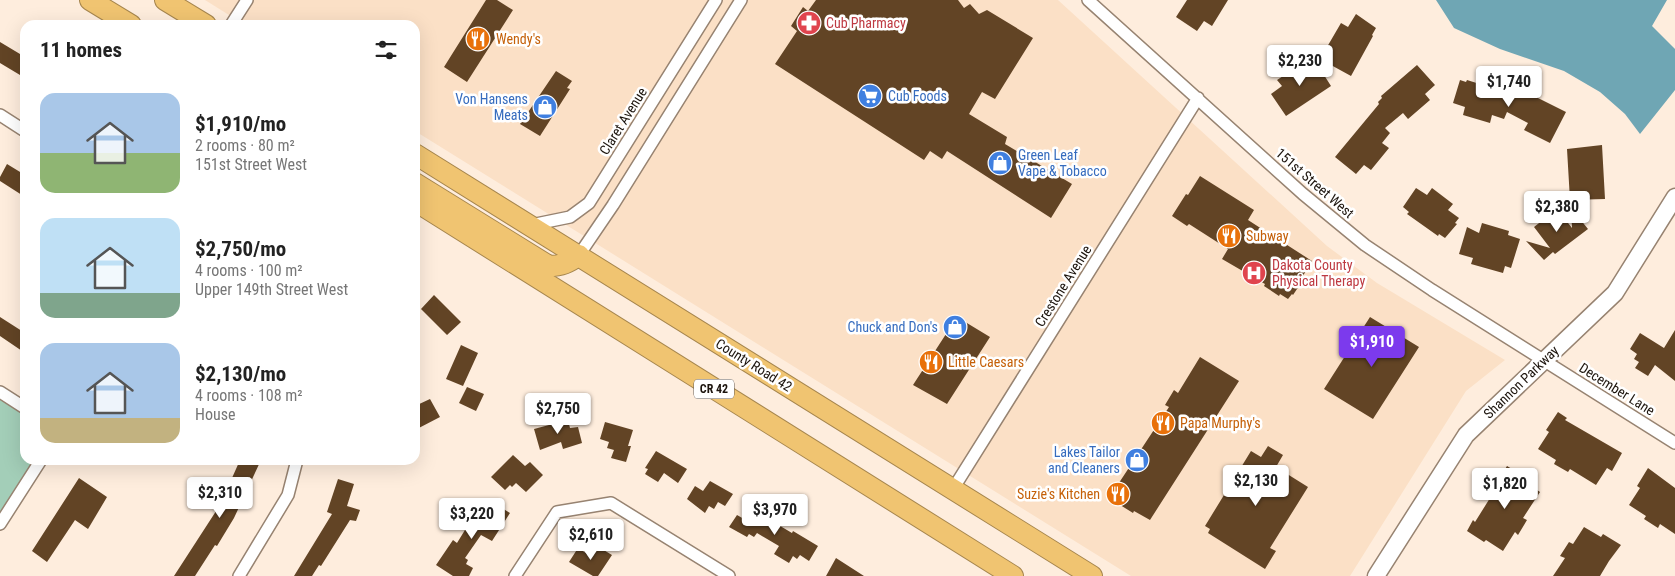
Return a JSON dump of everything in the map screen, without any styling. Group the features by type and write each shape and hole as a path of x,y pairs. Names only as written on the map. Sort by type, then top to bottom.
{"highway":[{"path":"90,0 123,20"},
{"path":"165,0 198,20"},
{"name":"County Road 42","path":"420,157 1092,576"},
{"path":"420,186 549,266 559,266 571,262 579,256"},
{"name":"CR 42","path":"420,205 1013,576"}],"street":[{"path":"234,20 247,0"},
{"name":"Claret Avenue","path":"530,226 570,217 589,203 716,0"},
{"path":"579,256 741,0"},
{"name":"151st Street West","path":"1088,0 1303,194 1365,245 1543,361"},
{"name":"Crestone Avenue","path":"953,489 1198,98"},
{"path":"0,115 20,128"},
{"name":"Shannon Parkway","path":"1376,576 1466,435 1615,293 1675,197"},
{"name":"December Lane","path":"1543,361 1675,443"},
{"path":"0,392 20,405"},
{"path":"0,524 38,465"},
{"path":"239,576 288,495 296,465"},
{"path":"515,576 557,512 611,503 730,576"}],"shaded area":[{"path":"205,0 1058,0 1327,246 1377,283 1505,360 1466,391 1350,576 1131,576 420,134 420,20 237,20"}],"green space":[{"path":"0,388 20,401 20,465 42,465 0,530"}],"water":[{"path":"1436,0 1667,0 1652,26 1675,49 1675,90 1640,134 1625,114 1600,92 1564,71 1500,49 1454,28"}],"building":[{"name":"Wendy's","path":"486,0 497,0 513,10 467,82 444,67"},
{"path":"816,0 958,0 964,8 970,4 979,14 987,10 1033,38 995,99 982,92 969,114 1007,137 1005,144 1072,184 1051,218 947,151 942,159 930,151 924,160 775,64 797,31 791,26 803,7 808,11"},
{"path":"1187,0 1228,0 1212,26 1204,21 1197,31 1176,17"},
{"path":"1356,14 1376,28 1351,76 1320,59 1341,23 1348,27"},
{"path":"0,42 20,54 20,75 0,63"},
{"path":"1315,61 1331,86 1286,116 1271,94 1282,86 1277,80 1300,65 1304,69"},
{"path":"1417,65 1435,85 1425,94 1430,100 1408,119 1403,113 1385,128 1390,133 1382,143 1389,148 1371,170 1364,165 1356,174 1335,157 1379,104 1381,96"},
{"name":"Von Hansens Meats","path":"556,71 572,81 567,88 570,89 540,136 520,124"},
{"path":"1460,80 1466,82 1467,80 1502,91 1504,87 1533,98 1534,96 1566,112 1550,143 1524,130 1528,123 1507,112 1504,119 1492,115 1490,123 1463,115 1465,107 1453,103"},
{"path":"1602,145 1605,199 1570,200 1567,149"},
{"path":"7,164 20,172 20,194 0,181 0,177"},
{"path":"1200,176 1254,210 1248,220 1312,261 1301,279 1303,280 1288,299 1280,294 1279,296 1264,286 1265,284 1222,259 1228,249 1189,224 1187,226 1172,216"},
{"path":"1416,188 1427,195 1432,188 1453,204 1448,210 1459,218 1455,223 1457,224 1445,238 1439,234 1438,236 1407,214 1409,212 1403,207"},
{"path":"1571,208 1588,229 1544,260 1526,241 1550,248 1534,227 1557,209 1572,228"},
{"path":"1482,223 1509,231 1508,235 1520,239 1511,268 1505,266 1503,273 1471,264 1473,258 1459,254 1467,227 1479,233"},
{"path":"434,295 461,322 447,335 421,309"},
{"path":"0,317 20,330 20,350 0,336"},
{"path":"957,317 990,337 947,404 913,385"},
{"path":"1370,317 1419,347 1373,419 1324,389"},
{"path":"1675,330 1675,381 1655,365 1648,376 1635,368 1639,362 1634,359 1637,354 1630,349 1640,333 1664,348"},
{"path":"461,345 478,353 463,386 446,379"},
{"path":"1200,357 1239,381 1150,520 1134,511 1133,513 1109,498 1169,407 1165,405 1174,390 1178,393"},
{"path":"467,387 484,394 476,411 459,403"},
{"path":"430,399 440,417 420,427 420,404"},
{"path":"1558,412 1567,418 1565,420 1622,453 1612,471 1607,468 1596,485 1570,469 1568,472 1554,464 1556,460 1538,449 1549,432 1546,430"},
{"path":"567,417 570,428 578,427 582,443 563,449 561,442 540,450 534,429"},
{"path":"605,422 633,430 626,462 611,458 614,450 607,448 609,442 600,439"},
{"path":"1268,446 1283,455 1276,467 1308,487 1270,548 1276,551 1265,569 1208,533 1210,529 1205,526 1251,451 1261,457"},
{"path":"656,451 687,469 678,483 664,473 658,482 645,474 648,469 645,468"},
{"path":"513,455 525,466 530,462 543,475 526,492 516,483 512,487 510,485 505,490 491,477"},
{"path":"238,465 259,465 234,518 217,546 215,545 195,576 174,576 220,505"},
{"path":"1507,466 1525,477 1523,480 1540,492 1523,518 1527,520 1518,535 1515,532 1503,551 1467,531 1490,498 1488,497"},
{"path":"1648,468 1675,488 1675,534 1660,524 1658,528 1644,519 1646,516 1629,505 1640,488 1637,486"},
{"path":"79,478 107,497 88,529 75,520 47,562 32,551"},
{"path":"338,479 354,484 347,506 360,510 356,521 350,520 321,566 319,565 312,576 294,576 332,514 327,512"},
{"path":"710,481 733,494 725,506 718,502 714,509 709,506 705,513 687,499 695,486 703,491"},
{"path":"481,504 493,511 497,505 510,513 492,541 481,535 465,558 468,560 466,564 473,568 469,576 453,576 436,565 453,540 457,543"},
{"path":"750,508 818,546 809,561 800,555 797,559 793,556 789,563 774,554 779,546 757,533 754,537 749,534 747,537 729,527 737,515 744,519"},
{"path":"1584,527 1601,537 1603,534 1621,545 1600,576 1553,576 1565,558 1560,556 1569,542 1573,544"},
{"path":"597,546 612,555 598,576 593,576 569,562 578,548 589,555"},
{"path":"836,558 864,576 826,576"}],"place":[{"name":"Cub Pharmacy","path":"809,23"},
{"name":"Wendy's","path":"478,39"},
{"name":"Cub Foods","path":"870,96"},
{"name":"Von Hansens Meats","path":"545,107"},
{"name":"Green Leaf Vape & Tobacco","path":"1000,163"},
{"name":"Subway","path":"1229,236"},
{"name":"Dakota County Physical Therapy","path":"1254,273"},
{"name":"Chuck and Don's","path":"955,327"},
{"name":"Little Caesars","path":"931,362"},
{"name":"Papa Murphy's","path":"1163,423"},
{"name":"Lakes Tailor and Cleaners","path":"1137,460"},
{"name":"Suzie's Kitchen","path":"1118,494"}]}
